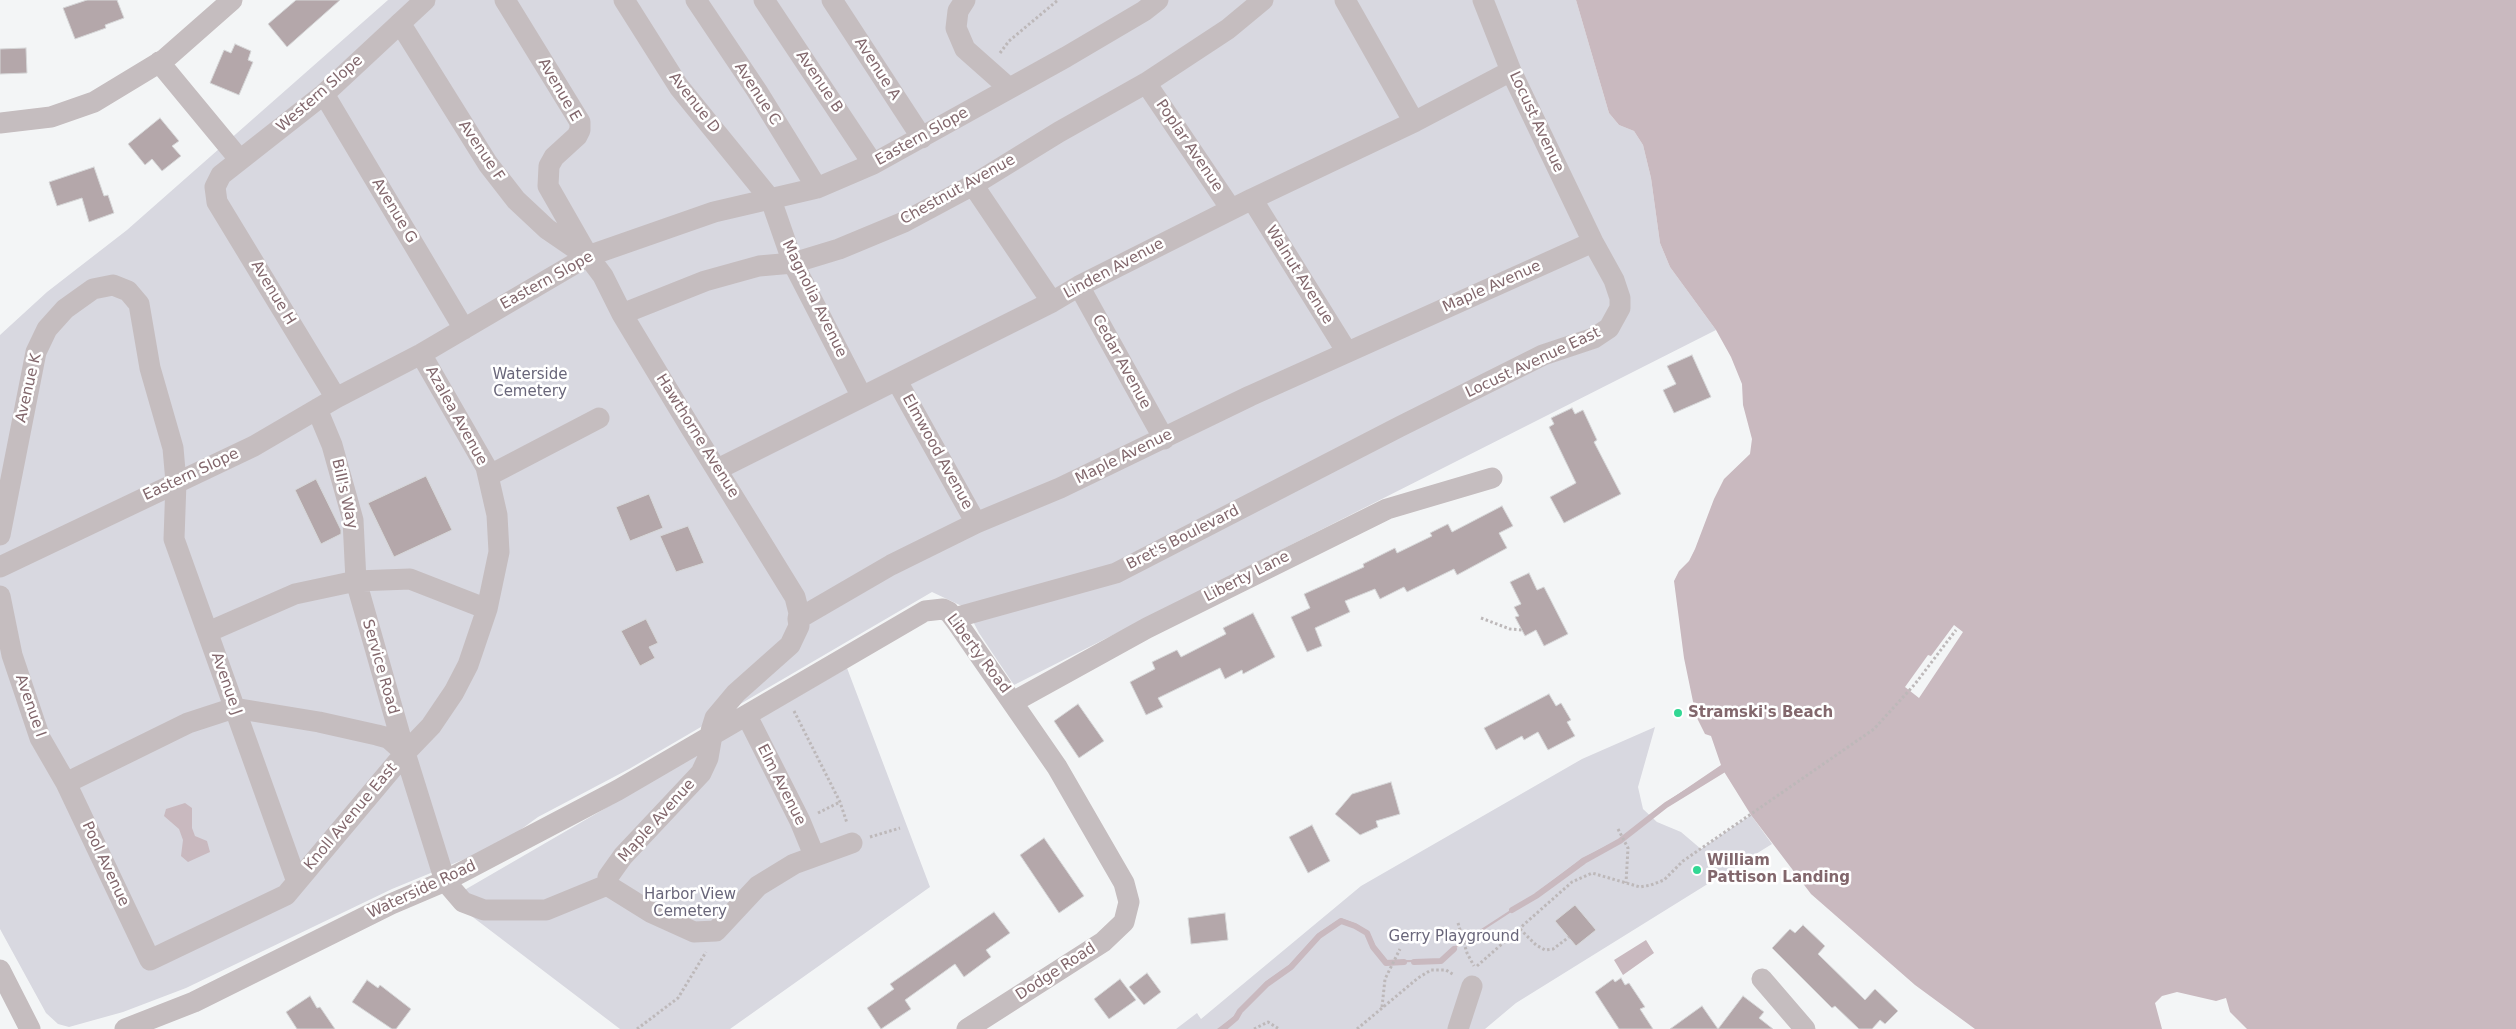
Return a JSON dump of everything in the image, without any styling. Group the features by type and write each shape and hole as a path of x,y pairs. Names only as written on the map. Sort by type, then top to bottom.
{"street":[{"path":"0,123 51,117 94,102 159,62 232,0"},
{"name":"Western Slope","path":"214,187 221,175 324,94 426,0"},
{"name":"Avenue E","path":"505,0 580,122 580,130 577,136 554,157 549,166 547,180 548,186 588,256"},
{"name":"Avenue D","path":"624,0 679,88 771,200"},
{"name":"Avenue C","path":"696,0 757,92 817,188"},
{"name":"Avenue B","path":"764,0 873,164"},
{"name":"Avenue A","path":"832,0 922,138"},
{"path":"965,0 958,11 956,28 965,49 1008,88"},
{"name":"Eastern Slope","path":"0,567 254,446 336,398 421,354 588,256 714,212 817,188 873,164 1144,11 1158,0"},
{"name":"Chestnut Avenue","path":"622,314 705,280 759,266 794,262 839,248 904,222 1146,83 1228,29 1264,0"},
{"path":"1345,0 1414,122"},
{"name":"Locust Avenue","path":"1484,0 1511,71 1592,242"},
{"name":"Avenue F","path":"400,23 488,164 516,200 547,229 588,256"},
{"path":"159,62 240,160"},
{"name":"Linden Avenue","path":"718,469 897,381 1052,302 1078,286 1252,199 1414,122 1511,71"},
{"name":"Poplar Avenue","path":"1146,83 1232,209"},
{"name":"Avenue G","path":"324,94 464,329"},
{"path":"973,184 1052,302"},
{"name":"Avenue H","path":"214,187 217,202 336,398"},
{"name":"Walnut Avenue","path":"1252,199 1347,352"},
{"name":"Magnolia Avenue","path":"771,200 794,262 862,397"},
{"name":"Maple Avenue","path":"798,619 891,565 976,523 1060,488 1250,396 1592,242"},
{"name":"Locust Avenue East","path":"1399,426 1543,355 1594,338 1609,328 1620,308 1620,298 1614,280 1592,242"},
{"name":"Hawthorne Avenue","path":"588,256 603,276 622,314 795,597 799,613 798,619"},
{"name":"Avenue K","path":"0,535 36,352 47,329 65,309 93,289 113,285 128,291 139,304 150,368 173,448 176,482"},
{"name":"Cedar Avenue","path":"1078,286 1164,439"},
{"name":"Azalea Avenue","path":"405,753 431,726 454,692 468,665 487,609 499,552 497,514 486,468 453,406 421,354"},
{"name":"Elmwood Avenue","path":"897,381 976,523"},
{"name":"Bill's Way","path":"317,410 332,445 353,520 356,581"},
{"path":"488,476 599,418"},
{"name":"Bret's Boulevard","path":"954,618 1116,573 1399,426"},
{"name":"Liberty Lane","path":"1013,702 1147,628 1387,509 1492,478"},
{"name":"Avenue J","path":"176,482 174,539 297,882"},
{"path":"208,632 295,594 356,581 410,579 487,609"},
{"name":"Service Road","path":"356,581 405,753 446,881"},
{"name":"Avenue I","path":"0,596 12,655 40,738 66,783"},
{"name":"Liberty Road","path":"712,735 925,611 943,610 949,612 1057,767 1124,883 1129,902"},
{"path":"712,735 711,731 715,718 728,703 790,645 798,626 798,619"},
{"path":"66,783 188,723 234,708 319,722 378,735 388,738 405,753"},
{"name":"Elm Avenue","path":"746,716 803,828 814,855"},
{"name":"Maple Avenue","path":"607,885 608,878 623,856 701,773 708,758 712,735"},
{"name":"Waterside Road","path":"125,1029 194,1002 391,904 446,881 618,790 712,735"},
{"name":"Knoll Avenue East","path":"297,882 405,753"},
{"name":"Pool Avenue","path":"66,783 150,960 286,895 297,882"},
{"path":"446,881 463,902 484,910 546,910 607,885 652,913 694,932 716,931 758,886 794,864 852,842"},
{"name":"Dodge Road","path":"967,1029 1102,942 1124,922 1129,902"},
{"path":"0,970 30,1029"},
{"path":"1762,979 1805,1029"},
{"path":"1458,1029 1472,986"}],"path":[{"path":"990,72 1009,41 1058,0"},
{"path":"1482,618 1510,630 1522,630"},
{"path":"1458,922 1467,953 1475,968 1572,882 1592,873 1640,887 1651,886 1664,880 1683,861 1874,729 1915,684 1956,630"},
{"path":"793,710 840,802"},
{"path":"852,842 900,828"},
{"path":"1618,829 1628,848 1626,883"},
{"path":"1520,929 1536,945 1545,950 1553,949 1569,937"},
{"path":"637,1029 678,998 696,971 716,931"},
{"path":"1382,1008 1382,989 1389,968 1399,952"},
{"path":"1357,1029 1410,983 1431,970 1446,970 1472,986"},
{"path":"1254,1029 1268,1022 1280,1029"}],"green space":[{"name":"Waterside Cemetery","path":"388,0 1576,0 1609,113 1619,125 1634,131 1643,145 1651,178 1660,243 1670,267 1716,330 1014,685 979,633 966,608 932,592 629,769 538,817 501,844 392,889 186,988 123,1012 69,1027 58,1024 46,1013 0,929 0,335 47,292 127,230"},
{"name":"Harbor View Cemetery","path":"847,668 930,887 730,1029 620,1029 449,899"},
{"name":"Gerry Playground","path":"1655,727 1638,787 1643,809 1657,822 1681,832 1701,849 1751,815 1772,844 1516,1003 1485,1029 1176,1029 1197,1013 1201,1019 1361,886 1582,759"}],"shaded area":[{"path":"1576,0 2516,0 2516,1029 2247,1029 2230,1012 2226,998 2216,1001 2177,992 2162,996 2155,1003 2162,1029 1975,1029 1915,985 1811,894 1751,815 1723,770 1666,805 1620,841 1556,879 1536,896 1453,950 1441,961 1386,963 1373,947 1367,933 1341,921 1319,936 1291,967 1267,984 1240,1011 1236,1018 1223,1029 1217,1029 1233,1017 1265,982 1289,965 1317,934 1341,918 1357,924 1369,932 1375,945 1387,960 1440,960 1452,948 1535,894 1582,858 1618,840 1665,803 1721,765 1711,736 1705,734 1696,716 1684,658 1674,581 1679,571 1689,561 1695,549 1714,499 1724,479 1750,454 1752,439 1743,405 1742,384 1731,357 1716,330 1670,267 1660,243 1651,178 1643,145 1634,131 1619,125 1609,113"},
{"path":"185,803 192,808 192,828 195,836 207,841 210,852 188,862 181,856 183,840 179,829 164,816 166,809"},
{"path":"1646,940 1654,953 1623,975 1614,960"}],"pier":[{"path":"1954,625 1963,632 1919,698 1905,687 1928,655 1931,656"}],"building":[{"path":"87,0 117,0 124,18 105,25 106,28 75,39 63,8"},
{"path":"296,0 340,0 287,47 268,24"},
{"path":"235,44 251,51 248,60 253,62 239,95 210,83 224,50 231,53"},
{"path":"26,48 27,73 0,74 0,49"},
{"path":"160,118 179,141 172,146 181,156 162,171 152,159 145,165 128,144"},
{"path":"94,167 104,196 108,195 114,213 89,222 82,198 57,206 49,182"},
{"path":"1692,355 1711,397 1674,413 1663,390 1676,384 1667,366"},
{"path":"1572,408 1575,414 1583,410 1597,440 1594,442 1621,494 1564,523 1550,497 1576,483 1549,427 1554,424 1551,418"},
{"path":"426,476 452,530 394,557 368,503"},
{"path":"316,479 341,530 341,534 321,544 295,490"},
{"path":"649,494 663,528 630,541 616,507"},
{"path":"1502,506 1513,526 1499,533 1507,548 1457,575 1454,569 1407,592 1404,587 1380,599 1375,589 1345,601 1350,612 1315,628 1322,646 1307,652 1291,617 1310,608 1304,594 1364,567 1363,564 1395,548 1397,553 1432,536 1430,533 1448,524 1452,532"},
{"path":"688,526 704,563 676,572 660,536"},
{"path":"1529,573 1537,590 1544,587 1568,634 1544,646 1536,630 1525,636 1515,617 1519,616 1514,607 1521,604 1510,582"},
{"path":"1253,613 1275,657 1243,674 1242,670 1225,679 1220,668 1158,698 1163,707 1146,715 1130,682 1155,669 1152,662 1177,650 1181,657 1226,634 1223,628"},
{"path":"646,619 658,643 649,647 655,658 640,666 621,631"},
{"path":"1549,694 1556,706 1561,703 1571,720 1567,722 1575,736 1548,750 1538,732 1524,740 1522,736 1496,750 1484,728"},
{"path":"1078,704 1104,741 1079,758 1054,721"},
{"path":"1391,782 1400,814 1376,821 1378,827 1360,835 1335,814 1352,794"},
{"path":"1312,825 1330,861 1308,873 1289,837"},
{"path":"1044,838 1084,896 1059,913 1020,855"},
{"path":"1575,905 1596,930 1576,946 1555,921"},
{"path":"994,912 1010,933 986,950 991,957 964,977 955,964 905,1000 911,1009 881,1029 867,1008 894,989 890,984"},
{"path":"1225,913 1228,940 1191,944 1188,918"},
{"path":"1803,925 1825,946 1818,954 1865,1000 1875,989 1898,1011 1885,1024 1880,1020 1872,1029 1859,1029 1835,1006 1832,1008 1772,948 1790,929 1795,933"},
{"path":"1147,973 1161,992 1144,1005 1129,987"},
{"path":"1621,978 1625,985 1629,983 1645,1007 1640,1009 1653,1029 1619,1029 1595,992 1613,979 1615,982"},
{"path":"1120,979 1136,1000 1109,1019 1094,999"},
{"path":"367,980 378,988 380,985 411,1009 396,1029 392,1029 352,1002"},
{"path":"310,996 317,1008 320,1007 335,1029 297,1029 286,1012"},
{"path":"1743,996 1764,1012 1759,1018 1773,1029 1718,1029"},
{"path":"1702,1006 1718,1029 1670,1029"}],"waterway":[{"path":"1512,910 1536,896 1584,861 1620,841 1666,805 1723,770"},
{"path":"1223,1029 1236,1018 1240,1011 1267,984 1291,967 1319,936 1341,921 1367,933 1373,947 1386,963 1404,962"},
{"path":"1414,962 1441,961 1454,949"}],"place":[{"name":"Stramski's Beach","path":"1678,713"},
{"name":"William Pattison Landing","path":"1697,870"}]}
